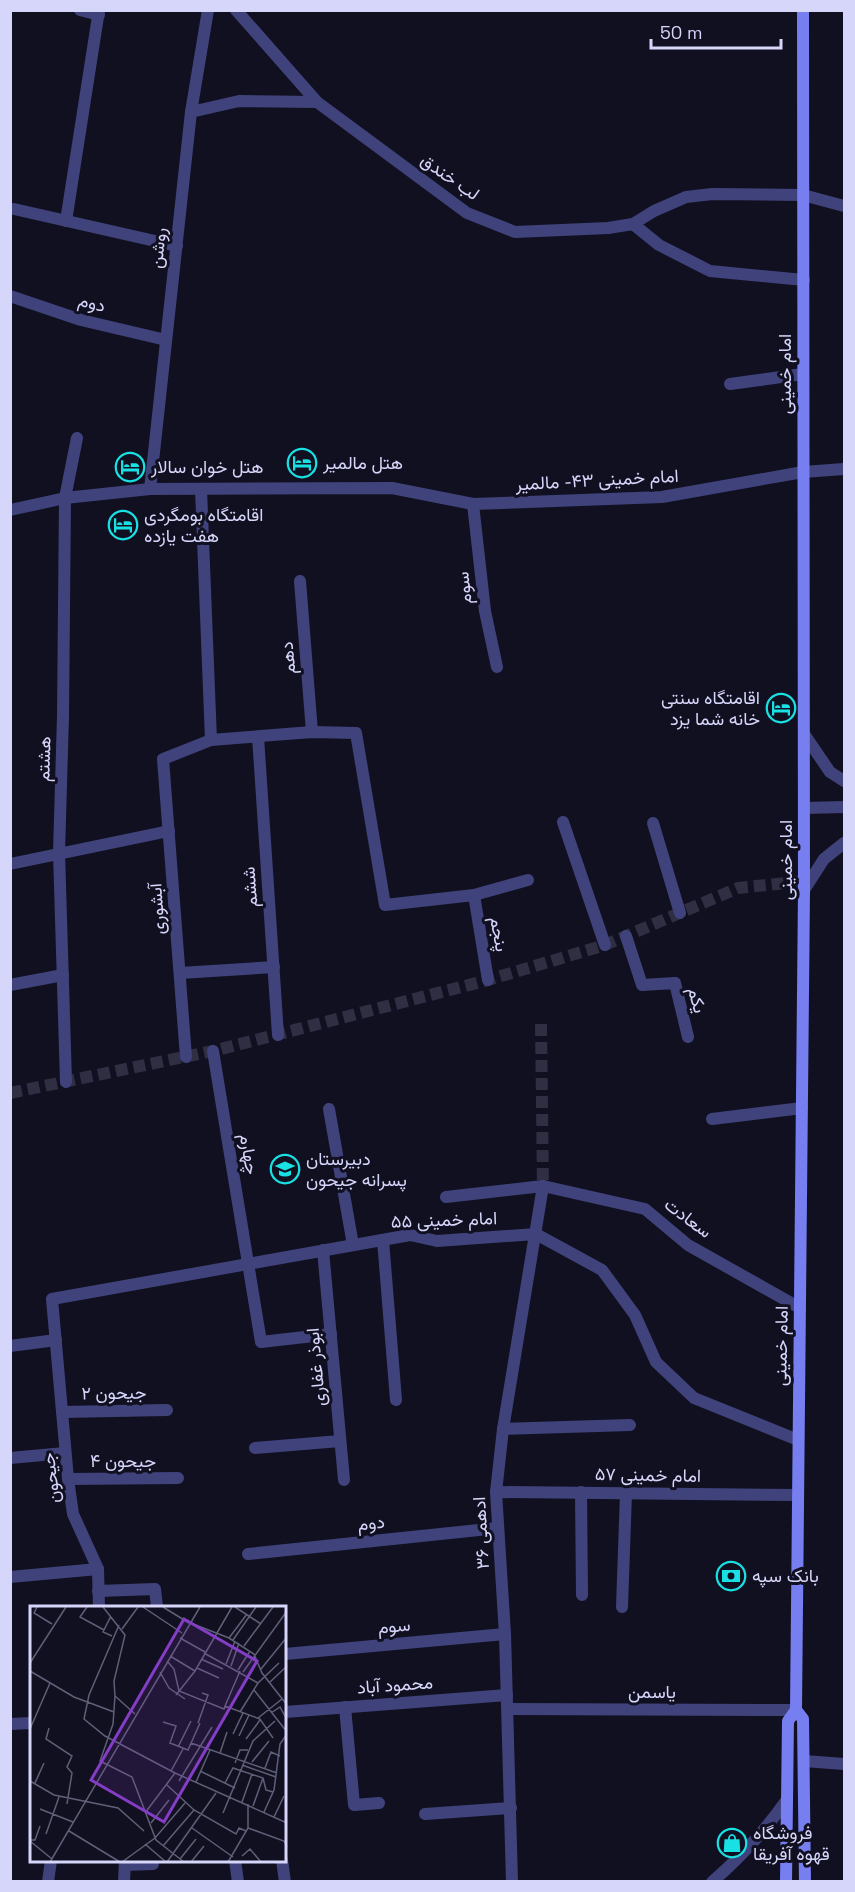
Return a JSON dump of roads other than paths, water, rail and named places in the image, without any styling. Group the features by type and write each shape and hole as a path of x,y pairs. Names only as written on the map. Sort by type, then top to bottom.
{"main road":[{"name":"امام خمینی","path":"785,1881 788,1721 796,1710 802,1108 804,890 803,10"},
{"name":"امام خمینی","path":"796,1710 803,1719 805,1881"}],"street":[{"path":"66,221 99,13 80,10"},
{"name":"روشن","path":"150,489 191,112 208,10"},
{"name":"لب خندق","path":"236,10 317,102 467,213 515,232 608,228 633,224 654,211 686,197 712,194 803,195 844,206"},
{"path":"191,112 239,101 317,102"},
{"path":"14,209 177,246"},
{"path":"633,224 659,245 710,271 804,280"},
{"name":"دوم","path":"10,296 81,320 166,340"},
{"path":"730,384 803,374"},
{"name":"هشتم","path":"66,1082 59,853 65,498 77,438"},
{"name":"امام خمینی ۴۳- مالمیر","path":"10,510 65,498 150,489 392,488 473,504 662,497 803,472 844,469"},
{"path":"201,489 211,740 312,732 356,733 385,905 474,895 528,880"},
{"name":"سوم","path":"473,504 485,611 497,667"},
{"name":"دهم","path":"300,581 312,732"},
{"path":"804,734 830,772 844,781"},
{"name":"ششم","path":"258,737 278,1035"},
{"name":"آبشوری","path":"186,1057 163,759 211,740"},
{"path":"804,808 844,807"},
{"path":"564,822 605,945"},
{"path":"653,823 680,913"},
{"path":"10,864 169,831"},
{"path":"804,890 824,859 844,843"},
{"name":"پنجم","path":"474,895 489,980"},
{"name":"یکم","path":"626,936 642,985 675,983 688,1037"},
{"path":"180,973 274,967"},
{"path":"10,985 63,975"},
{"name":"چهارم","path":"213,1051 249,1263"},
{"path":"712,1119 802,1108"},
{"path":"329,1109 353,1245"},
{"name":"سعادت","path":"446,1197 543,1186 645,1209 688,1245 800,1308"},
{"name":"ادهمی ۳۶","path":"512,1881 505,1634 496,1492 502,1429 543,1186"},
{"path":"536,1233 602,1269 635,1315 656,1362 694,1398 798,1440"},
{"name":"امام خمینی ۵۵","path":"56,1340 52,1299 410,1235 437,1241 536,1233"},
{"path":"383,1240 396,1400"},
{"name":"ابوذر غفاری","path":"323,1250 344,1480"},
{"path":"249,1263 261,1342 331,1334"},
{"path":"10,1346 56,1340"},
{"name":"جیحون","path":"56,1340 65,1453 73,1514 98,1569 99,1606"},
{"name":"جیحون ۲","path":"62,1412 167,1410"},
{"path":"502,1429 630,1425"},
{"path":"255,1448 340,1441"},
{"path":"10,1458 65,1453"},
{"name":"جیحون ۴","path":"68,1479 178,1478"},
{"name":"امام خمینی ۵۷","path":"496,1492 798,1495"},
{"path":"580,1492 582,1595"},
{"path":"622,1607 626,1493"},
{"name":"دوم","path":"248,1554 498,1528"},
{"path":"10,1577 98,1569"},
{"path":"98,1591 155,1589 157,1606"},
{"name":"سوم","path":"286,1654 505,1634"},
{"name":"محمود آباد","path":"286,1712 507,1695"},
{"path":"345,1707 354,1805 379,1803"},
{"name":"یاسمن","path":"508,1709 796,1710"},
{"path":"10,1724 30,1723"},
{"path":"804,1761 844,1764"},
{"path":"712,1881 746,1852 765,1831 786,1801"},
{"path":"425,1814 511,1808"},
{"path":"48,1881 51,1862"},
{"path":"235,1862 238,1881"},
{"path":"282,1862 285,1881"},
{"path":"124,1881 125,1863 153,1864"}],"tunnel":[{"path":"10,1093 213,1051 488,980 605,945 738,888 804,881"},
{"path":"541,1024 543,1186"}],"place":[{"name":"هتل مالمير","path":"302,463"},
{"name":"هتل خوان سالار","path":"130,467"},
{"name":"اقامتگاه بومگردی هفت یازده","path":"123,525"},
{"name":"اقامتگاه سنتی خانه شما یزد","path":"781,708"},
{"name":"دبیرستان پسرانه جیحون","path":"285,1169"},
{"name":"بانک سپه","path":"731,1576"},
{"name":"فروشگاه قهوه آفریقا","path":"732,1843"}]}
